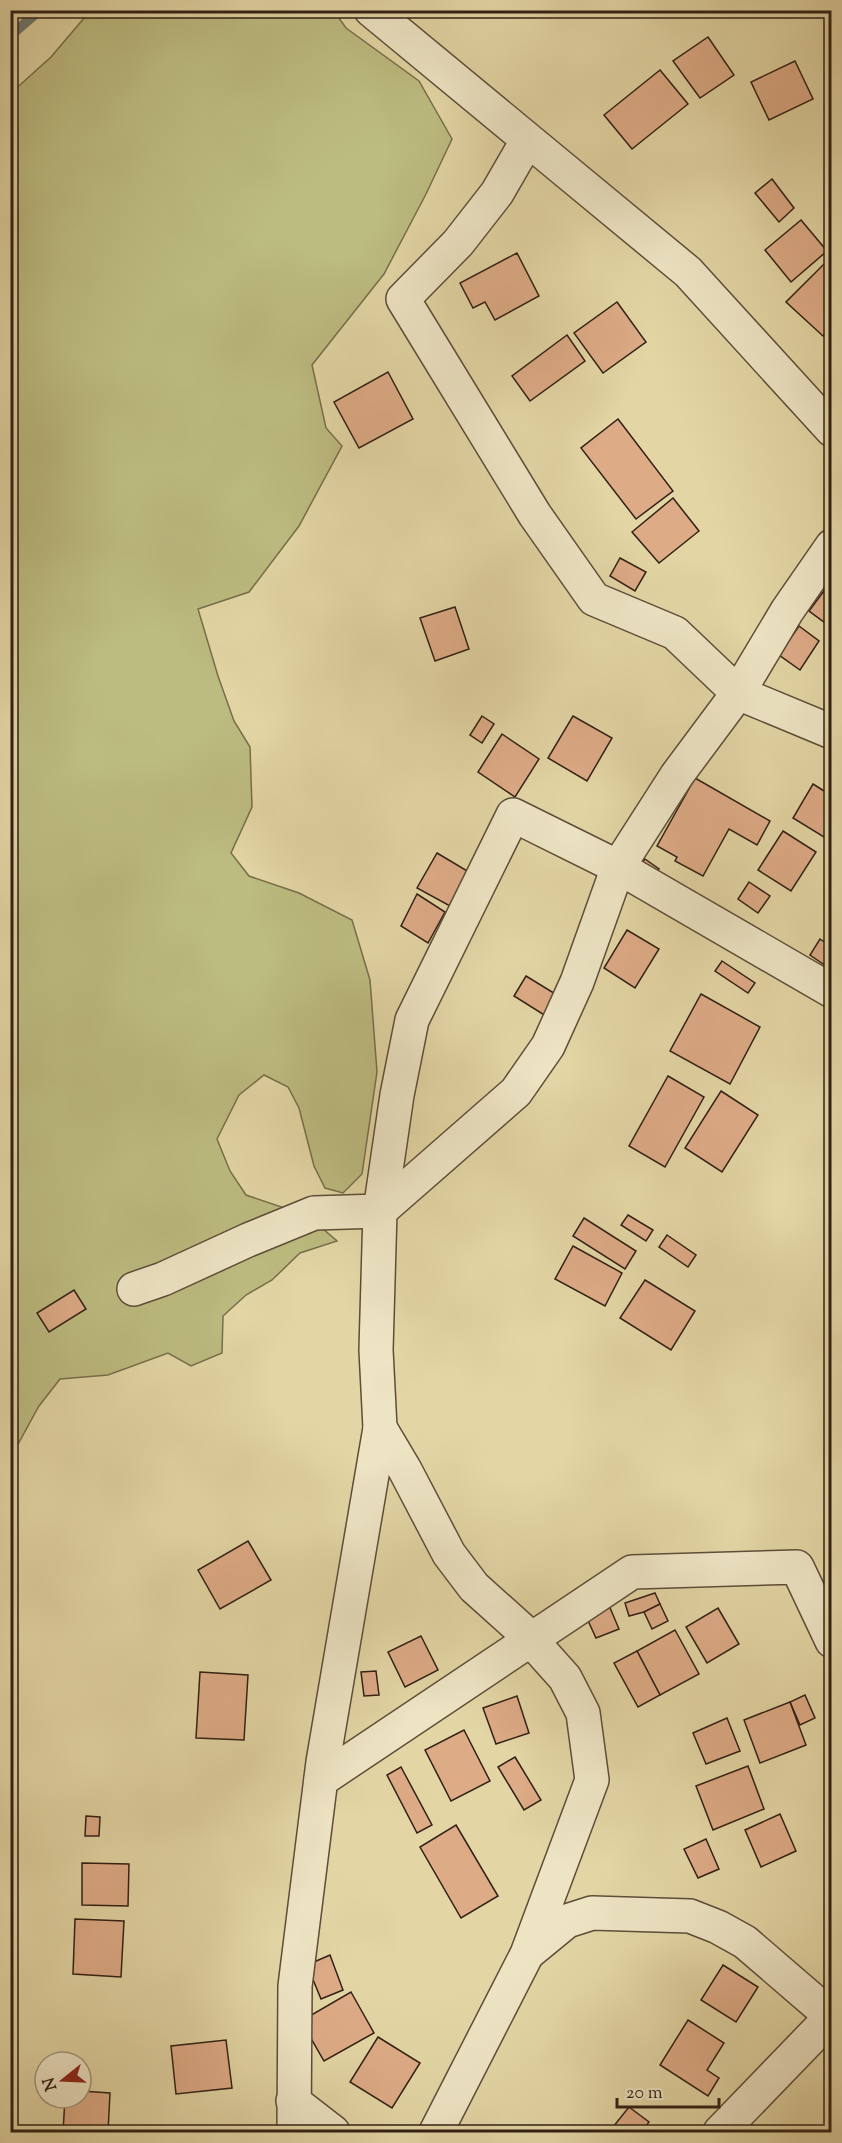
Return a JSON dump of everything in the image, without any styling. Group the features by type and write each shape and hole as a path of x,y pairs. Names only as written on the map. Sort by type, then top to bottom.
{"street":[{"path":"371,10 688,272 831,430"},
{"path":"527,141 497,194 458,243 403,299 535,515 594,599 675,633 738,693 831,732"},
{"path":"134,1289 163,1279 248,1239 314,1213 380,1211 516,1092 548,1046 577,982 618,867 677,775 738,693 787,611 831,546"},
{"path":"333,2133 294,2117 295,1986 321,1780 380,1428 376,1350 380,1211 397,1095 412,1020 513,814 618,867 831,992"},
{"path":"380,1428 432,1520 448,1554 474,1587 531,1640 565,1678 583,1713 592,1780 527,1954 436,2133"},
{"path":"321,1780 632,1572 797,1567 831,1641"},
{"path":"527,1954 567,1921 592,1913 690,1916 718,1927 745,1942 831,2016 720,2133"}],"shaded area":[{"path":"90,11 334,11 346,28 419,81 452,139 384,274 312,365 326,428 342,446 299,526 249,592 198,609 234,721 250,747 252,807 231,853 249,876 299,893 352,920 370,980 377,1072 362,1174 343,1193 325,1188 314,1166 299,1108 288,1087 264,1075 239,1095 217,1139 230,1171 246,1195 308,1216 337,1241 300,1253 272,1280 246,1295 223,1316 222,1353 191,1366 168,1353 108,1375 60,1379 39,1406 11,1457 11,93 51,57"}],"building":[{"path":"708,37 734,75 700,98 673,61"},
{"path":"795,61 813,99 769,120 751,82"},
{"path":"660,70 688,104 632,149 604,115"},
{"path":"772,179 794,208 779,222 755,193"},
{"path":"801,220 827,251 791,282 765,250"},
{"path":"517,253 539,296 495,320 485,302 473,308 460,283"},
{"path":"827,261 832,267 832,326 823,336 786,302"},
{"path":"617,302 646,342 603,373 574,333"},
{"path":"567,335 585,361 530,401 512,376"},
{"path":"388,372 413,419 359,448 334,402"},
{"path":"618,419 673,491 636,519 581,448"},
{"path":"673,498 699,531 659,563 632,532"},
{"path":"620,558 646,572 635,591 610,576"},
{"path":"832,580 832,628 809,611"},
{"path":"455,607 469,649 435,661 420,618"},
{"path":"799,626 819,641 800,670 779,655"},
{"path":"482,716 494,724 482,743 470,735"},
{"path":"573,716 612,738 587,781 548,758"},
{"path":"502,734 539,759 515,797 478,772"},
{"path":"695,778 770,821 757,845 729,829 703,876 675,861 677,857 657,846"},
{"path":"813,784 832,796 832,842 793,818"},
{"path":"783,831 816,852 791,891 758,870"},
{"path":"437,853 469,872 450,906 417,888"},
{"path":"645,859 659,869 651,879 637,869"},
{"path":"749,882 770,896 758,913 738,899"},
{"path":"417,894 445,912 428,943 401,926"},
{"path":"627,930 659,949 635,988 604,968"},
{"path":"820,939 832,947 832,964 829,968 810,955"},
{"path":"722,961 755,983 748,993 715,971"},
{"path":"526,976 562,998 549,1018 514,996"},
{"path":"701,994 760,1027 730,1084 670,1051"},
{"path":"668,1076 704,1097 665,1167 629,1146"},
{"path":"721,1091 758,1115 722,1172 685,1148"},
{"path":"628,1215 653,1230 646,1241 621,1225"},
{"path":"584,1218 636,1251 625,1269 573,1236"},
{"path":"667,1235 696,1255 688,1267 659,1247"},
{"path":"573,1246 622,1273 605,1306 555,1279"},
{"path":"645,1280 695,1311 671,1350 620,1318"},
{"path":"74,1290 86,1309 49,1332 37,1313"},
{"path":"248,1541 271,1580 220,1609 198,1570"},
{"path":"655,1593 660,1604 629,1616 625,1603"},
{"path":"608,1603 619,1629 596,1638 585,1614"},
{"path":"660,1604 668,1621 652,1629 644,1612"},
{"path":"718,1608 739,1644 707,1663 686,1627"},
{"path":"675,1630 699,1674 660,1695 637,1651"},
{"path":"421,1636 438,1670 405,1687 388,1652"},
{"path":"637,1651 660,1695 638,1707 614,1663"},
{"path":"376,1671 379,1695 364,1696 361,1672"},
{"path":"200,1672 248,1675 244,1740 196,1738"},
{"path":"805,1695 815,1718 800,1725 790,1702"},
{"path":"517,1696 529,1733 496,1744 483,1708"},
{"path":"790,1702 806,1745 760,1763 744,1720"},
{"path":"727,1718 740,1751 706,1764 693,1733"},
{"path":"464,1730 490,1781 451,1801 425,1750"},
{"path":"515,1757 541,1800 524,1810 498,1767"},
{"path":"748,1766 764,1809 713,1830 696,1786"},
{"path":"401,1767 432,1825 417,1833 387,1775"},
{"path":"780,1814 796,1851 761,1867 745,1830"},
{"path":"86,1816 100,1817 99,1836 85,1836"},
{"path":"456,1825 498,1896 461,1918 420,1847"},
{"path":"706,1839 719,1869 698,1878 684,1849"},
{"path":"82,1863 129,1864 128,1906 82,1905"},
{"path":"75,1919 124,1921 121,1977 73,1974"},
{"path":"330,1955 343,1990 321,1999 307,1965"},
{"path":"723,1965 758,1987 736,2022 701,2000"},
{"path":"351,1992 374,2033 324,2061 301,2021"},
{"path":"688,2020 724,2043 707,2070 719,2078 708,2096 660,2065"},
{"path":"378,2037 420,2063 392,2108 350,2082"},
{"path":"226,2040 232,2088 176,2094 171,2046"},
{"path":"93,2092 110,2093 108,2132 63,2132 64,2110 93,2110"},
{"path":"629,2107 649,2122 642,2132 609,2132"}],"waterway":[{"path":"10,36 40,10"}]}
